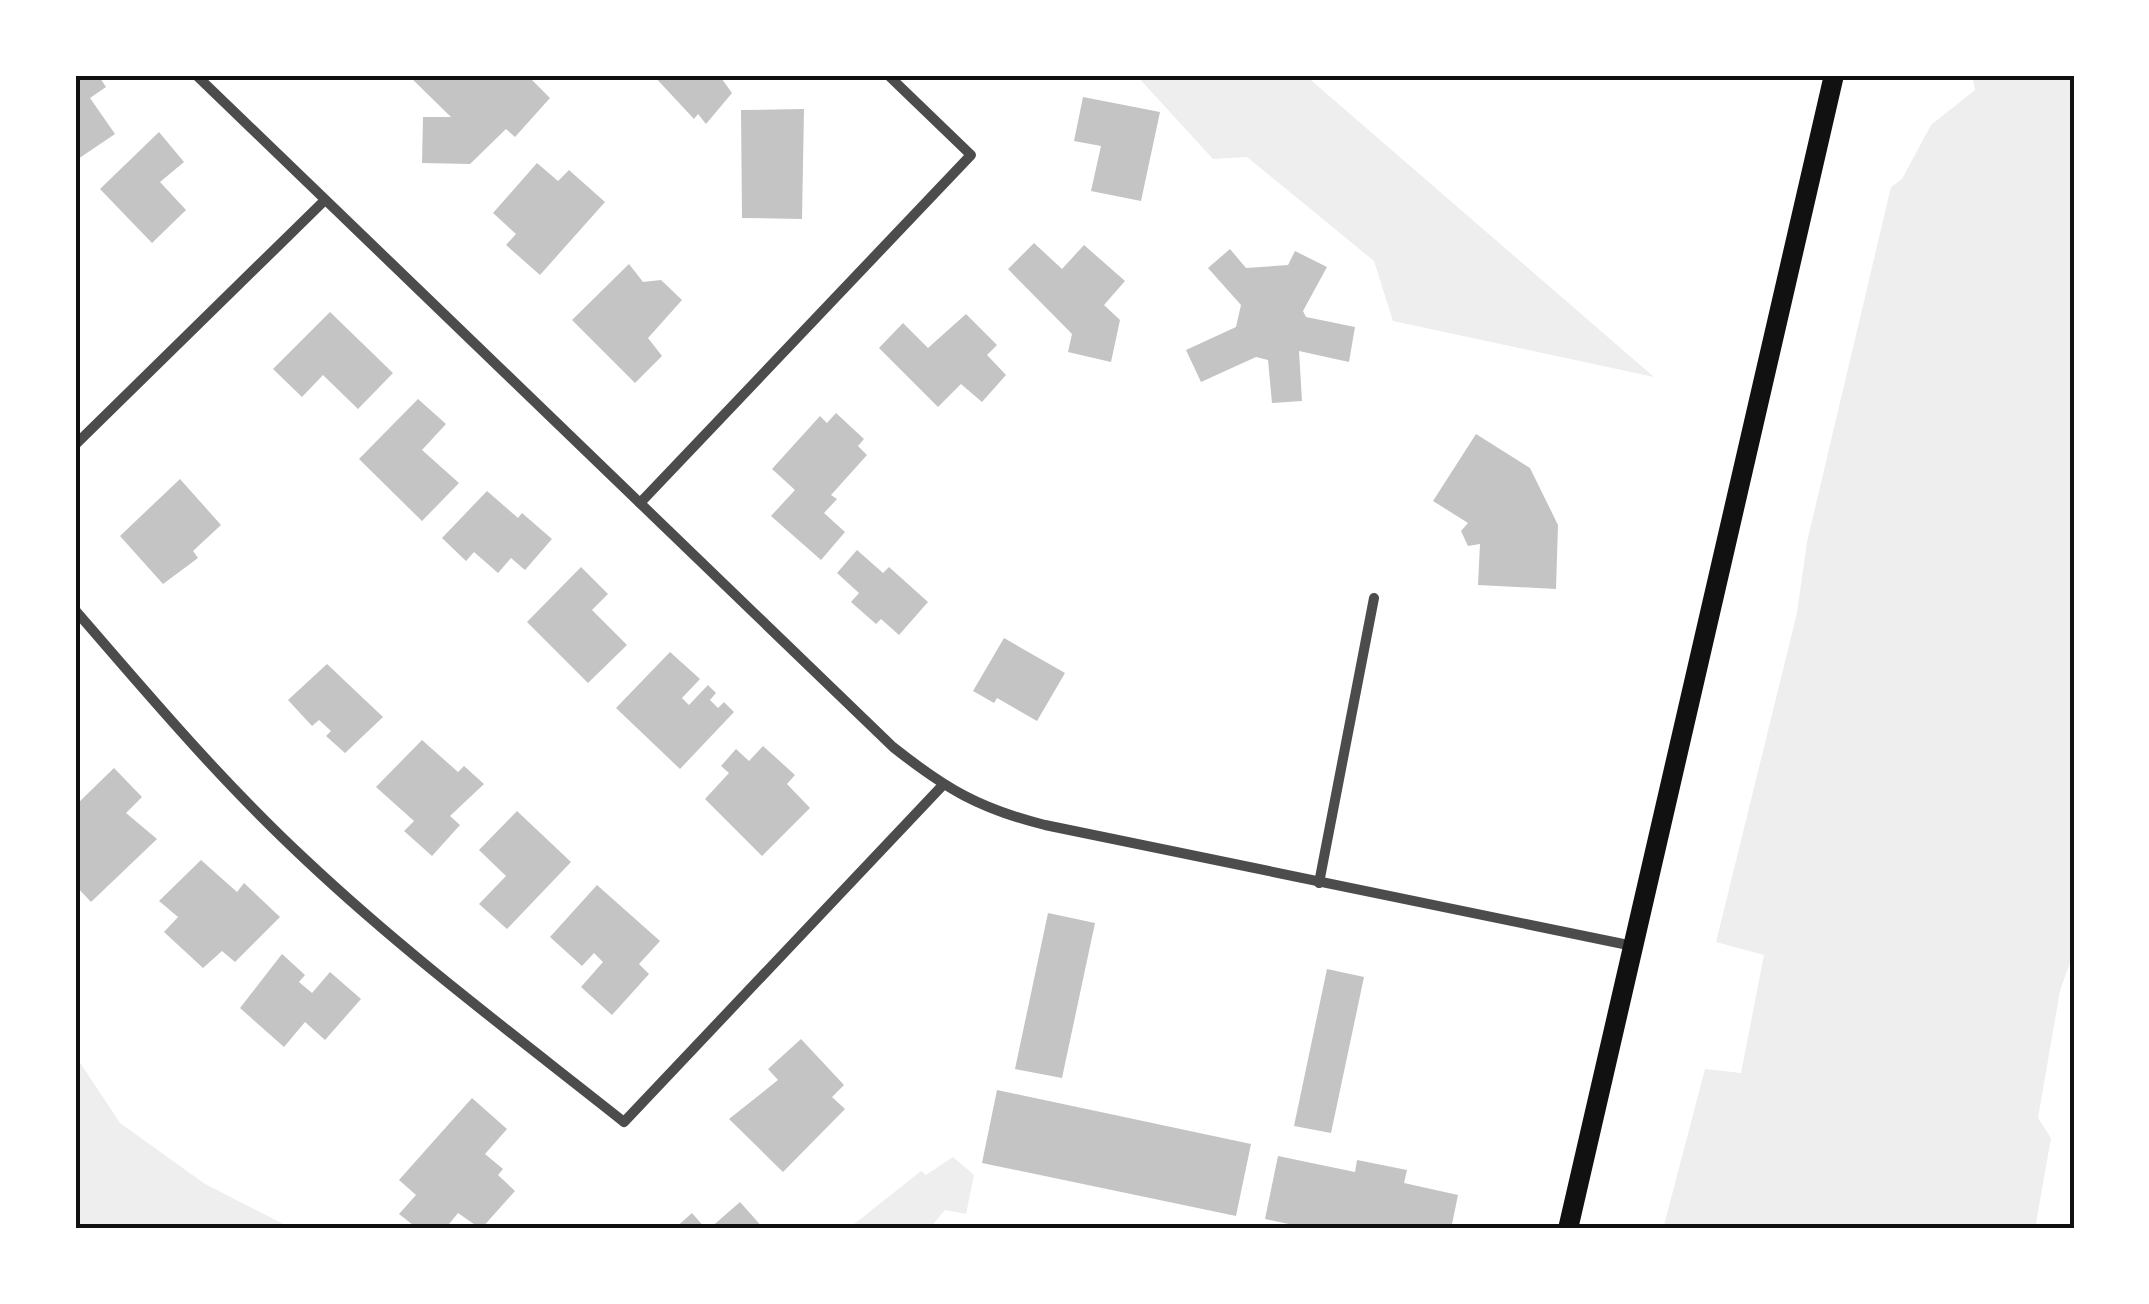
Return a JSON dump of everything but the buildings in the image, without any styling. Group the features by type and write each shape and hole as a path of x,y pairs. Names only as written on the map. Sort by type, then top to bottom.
{"main road":[{"path":"1568,1229 1834,75"}],"street":[{"path":"196,75 894,747 942,786 973,804 1044,826 1634,946"},
{"path":"640,503 971,155 888,75"},
{"path":"75,445 325,200"},
{"path":"1319,883 1374,598"},
{"path":"75,610 196,752 308,863 406,949 624,1122 942,786"}],"shaded area":[{"path":"1136,75 1305,75 1654,377 1393,321 1374,261 1247,157 1213,159"},
{"path":"1972,75 2074,75 2074,951 2060,991 2038,1118 2051,1138 2035,1229 1663,1229 1705,1069 1741,1073 1764,955 1716,942 1797,613 1807,542 1891,187 1902,179 1931,125 1975,90"},
{"path":"75,1055 120,1123 205,1184 293,1229 75,1229"},
{"path":"953,1157 974,1175 966,1214 945,1210 929,1229 848,1229 921,1171 926,1175"}]}
